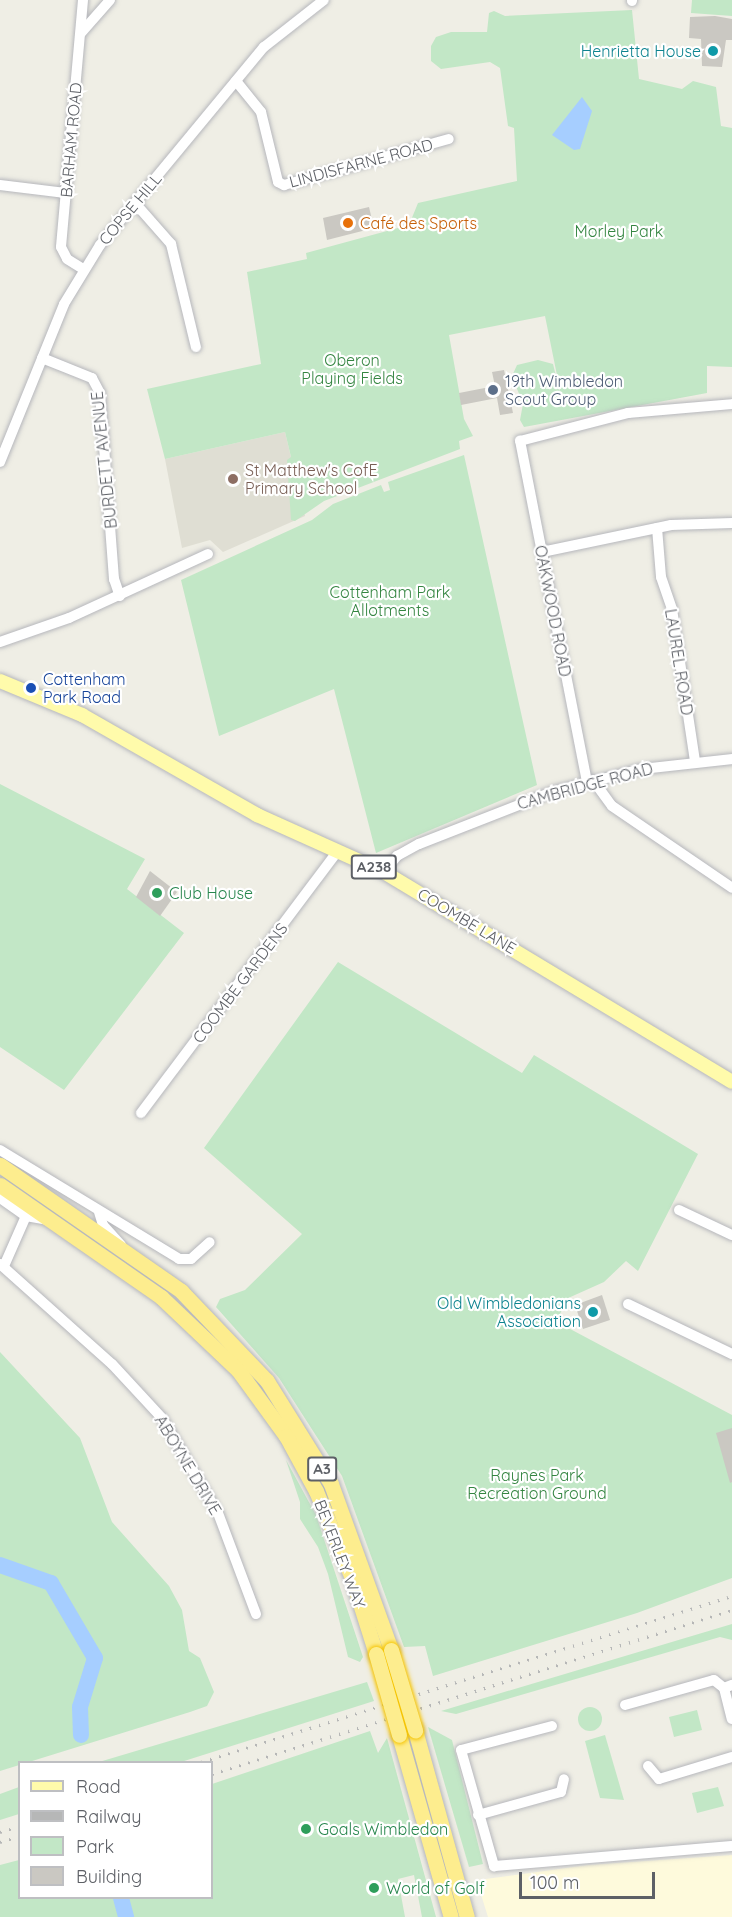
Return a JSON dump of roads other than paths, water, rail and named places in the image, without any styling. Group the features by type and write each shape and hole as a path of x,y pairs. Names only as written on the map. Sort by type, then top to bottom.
{"highway":[{"name":"BEVERLEY WAY","path":"0,1165 122,1247 206,1314 287,1408 346,1518 391,1650 463,1890 469,1917"},
{"name":"BEVERLEY WAY","path":"0,1185 195,1324 255,1391 286,1436 331,1523 376,1654 451,1917"},
{"path":"440,1876 446,1917"}],"main road":[{"name":"COOMBE LANE","path":"0,681 82,715 257,815 384,872 732,1082"}],"street":[{"name":"BARHAM ROAD","path":"83,0 62,253 83,269"},
{"path":"81,33 110,0"},
{"name":"COPSE HILL","path":"0,462 42,358 83,269 236,81 279,33 324,0"},
{"name":"LINDISFARNE ROAD","path":"236,81 261,112 278,182 284,185 449,139"},
{"path":"0,185 66,193"},
{"path":"135,203 171,244 196,347"},
{"name":"BURDETT AVENUE","path":"42,358 92,378 100,393 114,579 120,596"},
{"name":"OAKWOOD ROAD","path":"590,781 520,441 628,413 732,404"},
{"path":"542,552 657,528 732,523"},
{"name":"LAUREL ROAD","path":"657,528 661,577 672,609 695,761"},
{"path":"0,642 120,596 208,554"},
{"name":"CAMBRIDGE ROAD","path":"384,872 397,856 456,828 590,781 695,761 732,759"},
{"path":"590,781 612,806 732,888"},
{"name":"COOMBE GARDENS","path":"141,1113 338,851"},
{"name":"BEVERLEY WAY","path":"0,1150 179,1259 191,1259 210,1242"},
{"name":"BEVERLEY WAY","path":"0,1198 26,1216 52,1220"},
{"path":"679,1210 732,1235"},
{"name":"BEVERLEY WAY","path":"99,1212 103,1225 122,1247"},
{"path":"2,1265 26,1216"},
{"name":"ABOYNE DRIVE","path":"2,1265 162,1418 218,1513 256,1614"},
{"path":"628,1304 732,1354"},
{"path":"625,1705 714,1680 728,1687 732,1719"},
{"path":"552,1726 461,1750 489,1860 505,1868 595,1855 732,1846"},
{"path":"648,1766 659,1779 732,1757"},
{"path":"478,1815 561,1792 564,1779"}],"water":[{"path":"582,97 592,111 580,149 574,150 552,135"}],"waterway":[{"path":"0,1565 51,1583 95,1658 80,1707 81,1735"},
{"path":"121,1899 126,1917"}],"railway":[{"path":"204,1761 732,1596"},
{"path":"213,1774 732,1610"},
{"path":"0,1832 18,1827"},
{"path":"0,1842 18,1837"}],"place":[{"name":"Henrietta House","path":"713,51"},
{"name":"Café des Sports","path":"348,223"},
{"name":"19th Wimbledon Scout Group","path":"493,390"},
{"name":"St Matthew's CofE Primary School","path":"233,479"},
{"name":"Cottenham Park Road","path":"31,688"},
{"name":"Club House","path":"157,893"},
{"name":"Old Wimbledonians Association","path":"593,1312"},
{"name":"Goals Wimbledon","path":"306,1829"},
{"name":"World of Golf","path":"374,1888"}],"park label":[{"name":"Morley Park","path":"619,231"},
{"name":"Oberon Playing Fields","path":"352,369"},
{"name":"Cottenham Park Allotments","path":"390,601"},
{"name":"Raynes Park Recreation Ground","path":"537,1484"}]}
